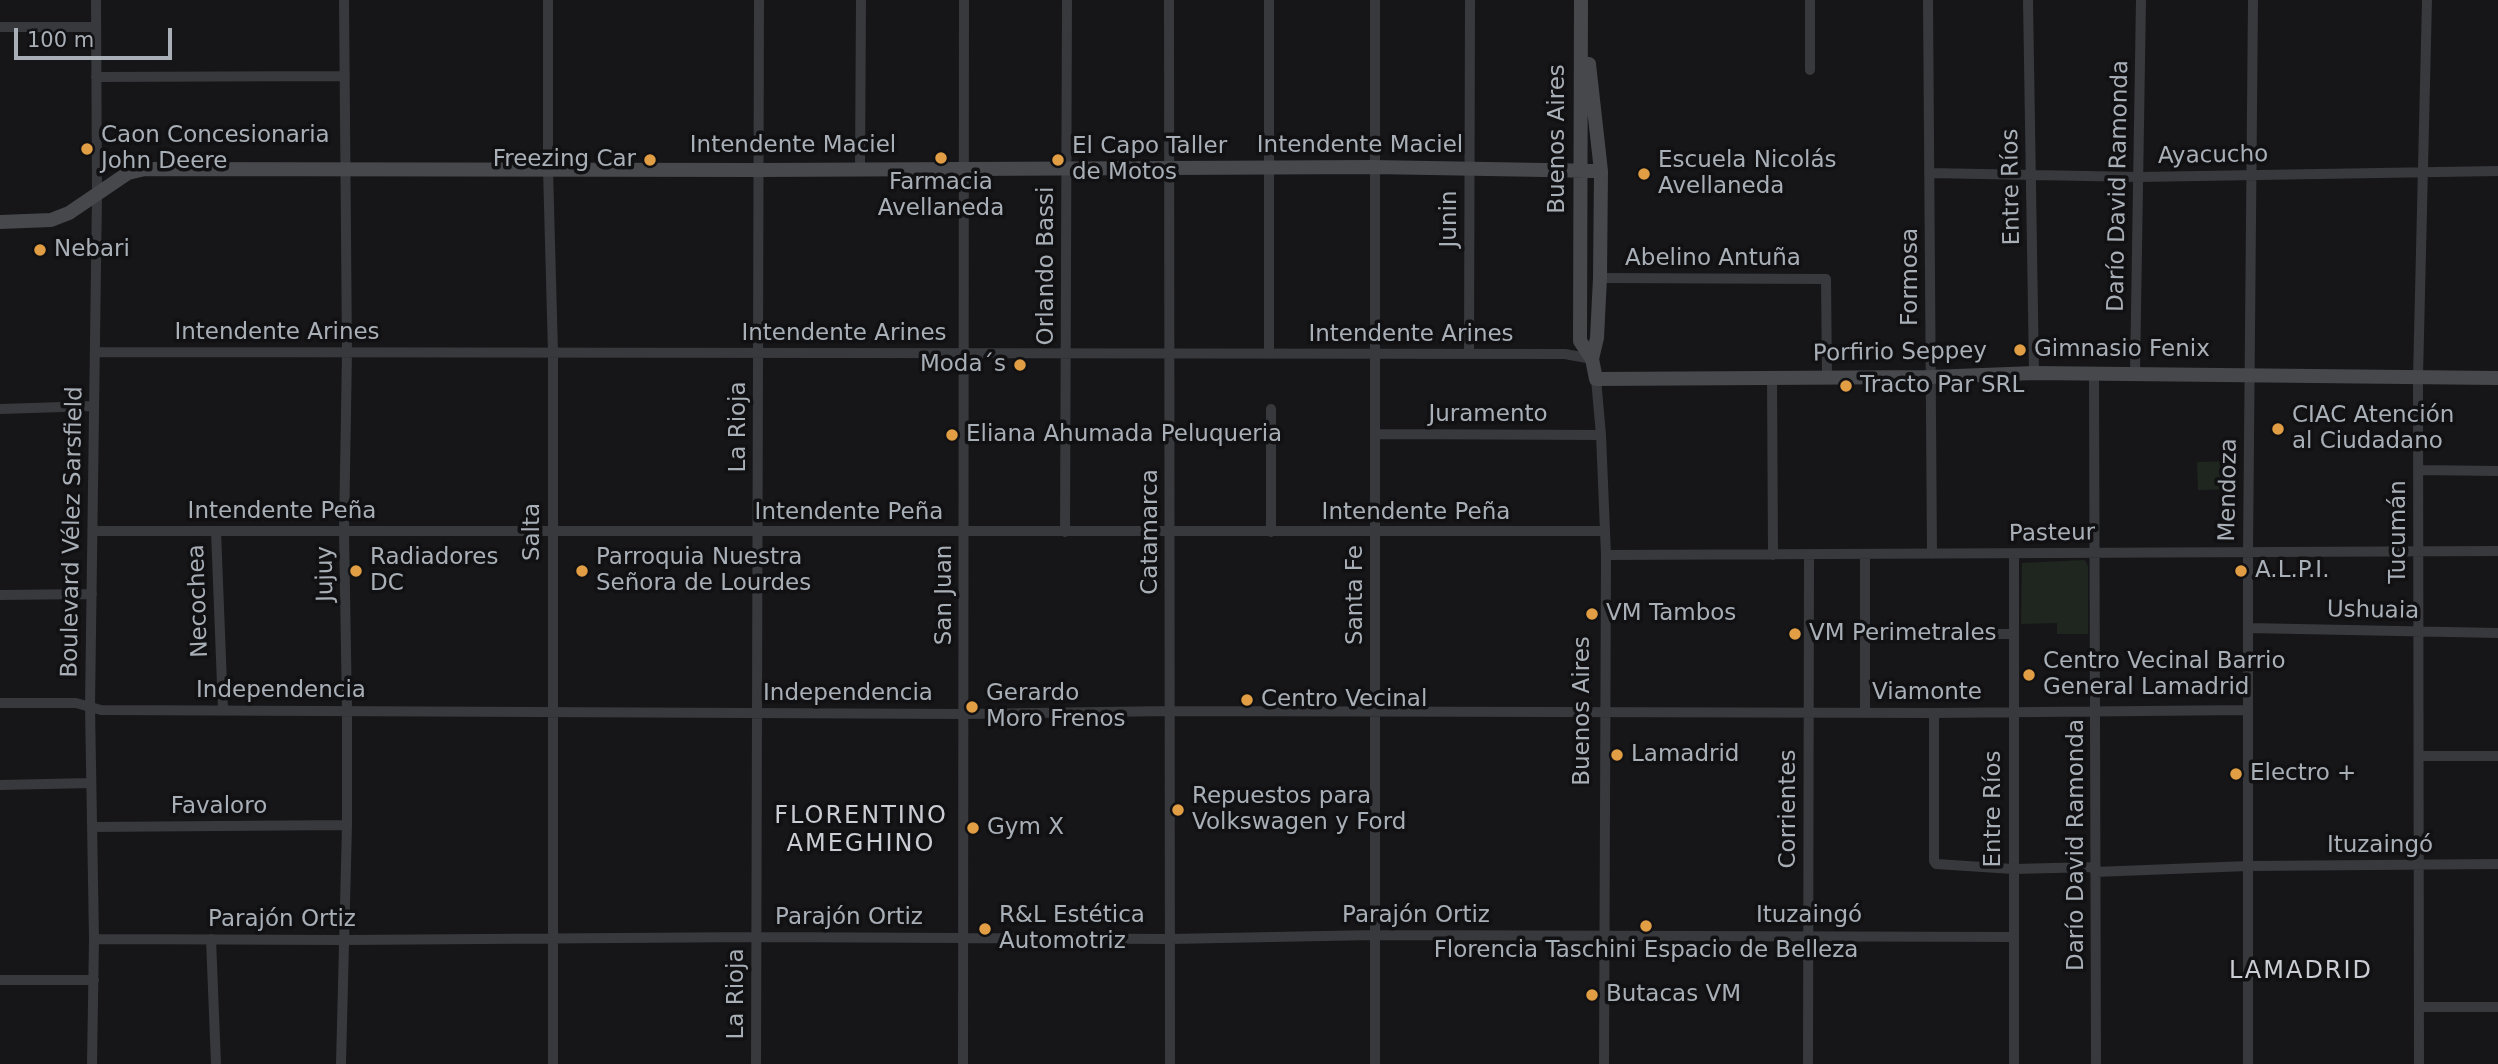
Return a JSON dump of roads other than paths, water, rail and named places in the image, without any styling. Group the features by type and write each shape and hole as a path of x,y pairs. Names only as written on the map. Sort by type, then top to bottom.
{"main road":[{"name":"Buenos Aires","path":"1581,0 1580,341 1592,359 1596,379"},
{"name":"Buenos Aires","path":"1581,0 1601,170 1600,278 1597,338 1592,359"},
{"name":"Intendente Maciel","path":"0,222 51,220 69,213 128,173 145,169 1373,167 1601,170"},
{"name":"Porfirio Seppey","path":"1596,379 1931,377 2034,373 2498,377"}],"street":[{"name":"Boulevard Vélez Sarsfield","path":"92,1064 94,939 90,706 97,194 96,0"},
{"name":"Jujuy","path":"341,1064 347,825 344,0"},
{"name":"Salta","path":"548,0 548,169 553,353 553,1064"},
{"name":"La Rioja","path":"756,1064 759,0"},
{"path":"860,169 861,0"},
{"name":"San Juan","path":"963,1064 964,0"},
{"name":"Orlando Bassi","path":"1065,532 1067,0"},
{"name":"Catamarca","path":"1169,0 1170,1064"},
{"path":"1269,0 1269,354"},
{"name":"Santa Fe","path":"1375,0 1375,1064"},
{"name":"Junin","path":"1469,354 1470,0"},
{"path":"1810,0 1810,70"},
{"name":"Formosa","path":"1928,0 1932,554"},
{"name":"Entre Ríos","path":"2028,0 2034,373"},
{"name":"Darío David Ramonda","path":"2135,373 2141,0"},
{"name":"Mendoza","path":"2248,1064 2248,552 2253,0"},
{"name":"Tucumán","path":"2419,1064 2418,377 2427,0"},
{"path":"0,27 96,27"},
{"path":"96,78 344,76"},
{"name":"Ayacucho","path":"1929,173 2139,177 2498,171"},
{"name":"Abelino Antuña","path":"1600,278 1826,279 1827,377"},
{"name":"Intendente Arines","path":"95,352 1565,354 1592,359"},
{"name":"Darío David Ramonda","path":"2094,373 2096,1064"},
{"path":"1772,377 1773,555"},
{"name":"Buenos Aires","path":"1596,379 1606,555 1604,1064"},
{"path":"0,409 94,406"},
{"path":"1271,409 1272,532"},
{"name":"Juramento","path":"1375,433 1601,435"},
{"path":"2418,470 2498,471"},
{"name":"Intendente Peña","path":"93,531 1605,531"},
{"name":"Necochea","path":"216,531 222,710"},
{"name":"Pasteur","path":"1606,555 2498,551"},
{"name":"Entre Ríos","path":"2014,554 2014,1064"},
{"name":"Corrientes","path":"1808,555 1808,1064"},
{"path":"1866,555 1866,712"},
{"path":"0,595 92,594"},
{"name":"Ushuaia","path":"2248,628 2498,633"},
{"path":"1866,634 2013,634"},
{"name":"Independencia","path":"0,703 76,704 101,710 965,714 1606,711"},
{"name":"Viamonte","path":"1606,711 1934,713 2248,710"},
{"name":"Ituzaingó","path":"1934,713 1936,864 2012,869 2498,864"},
{"path":"2419,757 2498,756"},
{"path":"0,785 91,783"},
{"name":"Favaloro","path":"92,827 347,825"},
{"name":"Parajón Ortiz","path":"94,939 1170,939 1375,935 1604,935"},
{"name":"Ituzaingó","path":"1604,935 2013,937"},
{"path":"211,939 216,1064"},
{"path":"0,980 94,980"},
{"path":"2420,1007 2498,1007"}],"place":[{"name":"Caon Concesionaria John Deere","path":"87,149"},
{"name":"Farmacia Avellaneda","path":"941,158"},
{"name":"Freezing Car","path":"650,160"},
{"name":"El Capo Taller de Motos","path":"1058,160"},
{"name":"Escuela Nicolás Avellaneda","path":"1644,174"},
{"name":"Nebari","path":"40,250"},
{"name":"Gimnasio Fenix","path":"2020,350"},
{"name":"Moda´s","path":"1020,365"},
{"name":"Tracto Par SRL","path":"1846,386"},
{"name":"CIAC Atención al Ciudadano","path":"2278,429"},
{"name":"Eliana Ahumada Peluqueria","path":"952,435"},
{"name":"Radiadores DC","path":"356,571"},
{"name":"Parroquia Nuestra Señora de Lourdes","path":"582,571"},
{"name":"A.L.P.I.","path":"2241,571"},
{"name":"VM Tambos","path":"1592,614"},
{"name":"VM Perimetrales","path":"1795,634"},
{"name":"Centro Vecinal Barrio General Lamadrid","path":"2029,675"},
{"name":"Centro Vecinal","path":"1247,700"},
{"name":"Gerardo Moro Frenos","path":"972,707"},
{"name":"Lamadrid","path":"1617,755"},
{"name":"Electro +","path":"2236,774"},
{"name":"Repuestos para Volkswagen y Ford","path":"1178,810"},
{"name":"Gym X","path":"973,828"},
{"name":"Florencia Taschini Espacio de Belleza","path":"1646,926"},
{"name":"R&L Estética Automotriz","path":"985,929"},
{"name":"Butacas VM","path":"1592,995"}],"district":[{"name":"FLORENTINO AMEGHINO","path":"861,831"},
{"name":"LAMADRID","path":"2301,972"}]}
